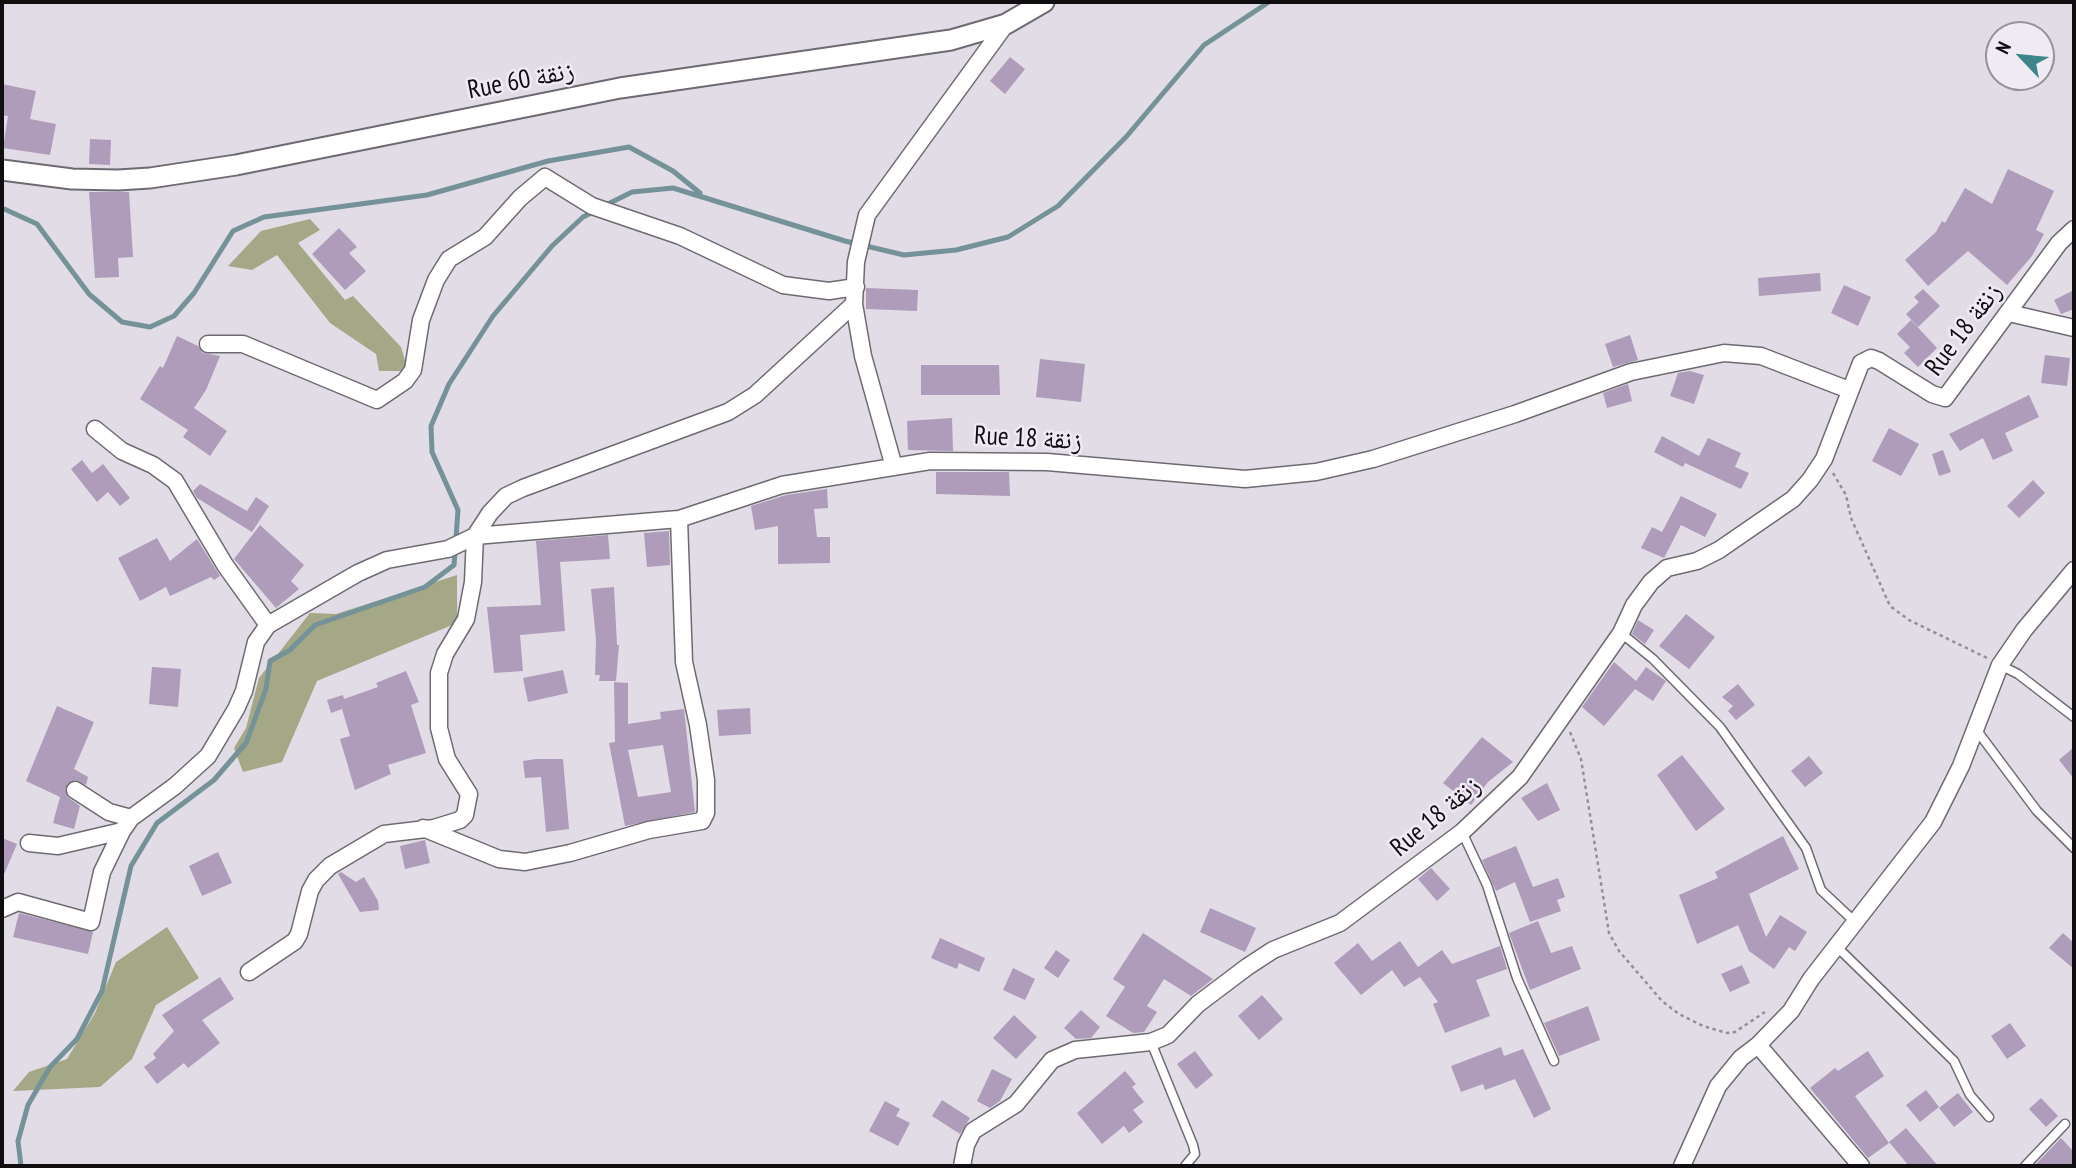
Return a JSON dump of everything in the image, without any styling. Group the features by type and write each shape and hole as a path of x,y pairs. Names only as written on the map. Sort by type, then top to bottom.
{"street":[{"name":"Rue 60 زنقة","path":"2,170 72,179 162,176 236,165 620,88 925,45 1006,24 1044,2"},
{"path":"894,467 863,356 854,304 856,262 867,215 1006,24"},
{"path":"208,344 243,344 376,400 405,381 413,370 421,320 436,280 449,259 485,237 520,198 545,177 601,210 680,236 783,285 829,291 856,287"},
{"name":"Rue 18 زنقة","path":"962,1166 966,1145 973,1131 1016,1104 1052,1060 1075,1050 1150,1042 1179,1027 1198,1004 1247,967 1273,950 1340,923 1462,832 1520,777 1621,633 1634,605 1667,568 1697,561 1719,550 1783,506 1810,480 1824,459 1861,363 1871,358 1932,394 1945,398 1958,384 1980,347 2009,313 2059,243 2074,229"},
{"path":"29,843 58,846 126,825 208,756 236,709 244,691 256,642 268,625 358,573 387,560 448,549 471,538 506,496 728,412 755,395 854,304"},
{"path":"2009,313 2074,328"},
{"name":"Rue 18 زنقة","path":"471,538 679,519 740,501 762,490 930,461 987,459 1216,478 1274,478 1373,459 1515,414 1631,372 1724,353 1762,356 1849,390"},
{"path":"95,429 122,451 153,465 175,481 225,565 268,625"},
{"path":"421,827 499,859 525,862 570,853 649,830 702,821 706,813 706,780 684,662 679,519"},
{"path":"248,972 295,941 310,891 316,880 330,866 384,834 421,827 434,828 460,820 468,808 469,794 447,760 439,728 438,692 445,654 458,636 470,603 471,538"},
{"path":"1682,1166 1718,1086 1741,1058 1758,1045 1791,1011 1836,946 1933,822 1961,766 2000,665 2024,629 2074,569"},
{"path":"75,790 126,825"},
{"path":"2,909 18,902 90,922 102,873 126,825"},
{"path":"1758,1045 1861,1166"}],"lane":[{"path":"1621,633 1653,659 1720,726 1806,848 1821,890 1855,922"},
{"path":"2000,665 2018,674 2074,717"},
{"path":"1975,728 2037,811 2074,848"},
{"path":"1462,832 1487,885 1517,978 1555,1061"},
{"path":"1836,946 1954,1060 1970,1095 1989,1117"},
{"path":"1150,1042 1193,1145 1195,1154 1185,1166"},
{"path":"2025,1166 2065,1124"}],"path":[{"path":"1824,459 1846,495 1851,518 1890,606 1909,620 2000,665"},
{"path":"1563,713 1581,759 1601,898 1609,933 1619,951 1661,1000 1679,1014 1703,1026 1727,1033 1735,1032 1770,1010"}],"green space":[{"path":"310,219 320,230 298,243 345,300 353,296 401,347 408,371 379,371 376,354 330,323 277,255 252,270 228,266 261,231"},
{"path":"457,575 457,623 317,681 282,762 243,772 234,748 246,728 259,678 310,613 336,614"},
{"path":"167,927 199,978 156,1005 132,1059 100,1087 13,1091 29,1072 67,1059 95,1013 116,962"}],"building":[{"path":"1010,57 1025,69 1005,94 990,81"},
{"path":"2,84 36,91 30,119 56,124 50,155 3,148 8,116 2,115"},
{"path":"90,139 111,140 110,165 89,164"},
{"path":"2008,169 2054,191 2036,230 2044,234 2032,256 2007,285 1968,251 1928,286 1905,260 1936,232 1942,221 1945,223 1965,188 1992,204"},
{"path":"89,192 129,192 133,257 118,258 119,277 95,278"},
{"path":"339,228 357,247 349,253 366,271 345,290 312,254"},
{"path":"1820,273 1821,291 1759,296 1758,278"},
{"path":"1844,285 1871,297 1858,326 1831,313"},
{"path":"866,288 918,290 917,311 866,309"},
{"path":"1923,289 1940,306 1918,327 1906,314 1919,302 1914,297"},
{"path":"2074,290 2074,309 2061,314 2054,300"},
{"path":"1911,320 1937,348 1918,367 1904,353 1910,347 1897,334"},
{"path":"1630,335 1638,360 1613,367 1605,344"},
{"path":"177,336 198,346 203,353 220,356 206,390 194,408 227,431 210,456 183,437 188,430 140,399 160,366 163,368"},
{"path":"2045,355 2070,358 2067,386 2041,383"},
{"path":"1040,359 1085,364 1081,402 1036,397"},
{"path":"921,365 999,365 1000,395 921,395"},
{"path":"1690,371 1704,375 1694,404 1670,396 1678,373"},
{"path":"1628,384 1632,401 1607,408 1603,393"},
{"path":"2029,395 2039,417 2005,433 2013,451 1993,460 1983,438 1960,451 1949,434"},
{"path":"952,418 953,451 908,450 907,421"},
{"path":"1889,428 1919,444 1901,476 1872,461"},
{"path":"1662,436 1699,456 1708,438 1741,453 1735,467 1749,473 1741,489 1685,463 1683,467 1654,452"},
{"path":"1943,450 1951,472 1939,476 1932,454"},
{"path":"82,460 92,473 103,464 130,498 120,506 108,492 97,502 71,469"},
{"path":"936,472 1009,472 1010,496 936,494"},
{"path":"2033,480 2045,493 2019,518 2007,506"},
{"path":"200,484 247,511 256,497 269,506 252,532 197,498 193,491"},
{"path":"827,489 828,508 814,509 817,537 830,537 830,563 778,564 778,526 755,530 751,506 786,495"},
{"path":"1681,496 1717,514 1705,537 1681,525 1664,558 1641,548 1652,527 1662,532"},
{"path":"260,525 304,565 291,581 299,589 276,608 234,559"},
{"path":"669,531 670,565 647,567 644,533"},
{"path":"608,535 610,559 560,562 565,631 520,635 523,671 494,673 487,607 541,605 536,541"},
{"path":"157,538 170,561 197,539 220,576 214,580 211,577 170,596 166,587 140,601 118,558"},
{"path":"614,587 619,645 616,681 599,681 600,675 595,675 596,640 591,589"},
{"path":"1686,614 1715,637 1689,669 1659,646"},
{"path":"1638,620 1654,630 1645,644 1632,634"},
{"path":"1614,662 1636,681 1646,667 1666,681 1653,701 1635,689 1604,726 1582,707"},
{"path":"152,667 181,669 178,707 149,704"},
{"path":"563,670 568,693 528,702 523,678"},
{"path":"406,671 419,702 411,705 426,753 388,765 391,774 355,790 340,739 350,736 342,709 331,713 327,700 343,695 344,699 378,687 376,683"},
{"path":"614,682 628,683 628,724 661,719 660,712 684,709 695,812 625,826 609,743 615,742","holes":["663,745 671,792 638,797 628,750"]},
{"path":"1738,684 1755,705 1736,720 1728,711 1733,706 1722,697"},
{"path":"57,706 94,722 74,769 88,777 86,785 75,780 65,789 69,798 80,806 74,829 53,823 60,797 26,781"},
{"path":"750,708 751,734 719,736 717,710"},
{"path":"1482,737 1513,762 1488,782 1471,805 1443,783"},
{"path":"2074,747 2074,779 2059,760"},
{"path":"1682,755 1725,809 1696,831 1657,775"},
{"path":"1809,756 1823,773 1805,787 1791,771"},
{"path":"563,759 569,829 546,832 541,777 525,778 523,761"},
{"path":"1547,783 1560,810 1538,821 1521,798"},
{"path":"1783,836 1799,869 1749,894 1766,937 1780,915 1807,932 1795,951 1789,947 1774,969 1749,951 1738,925 1697,944 1679,895 1718,878 1715,872"},
{"path":"2,838 17,844 2,879"},
{"path":"425,840 430,863 405,869 400,846"},
{"path":"1516,846 1533,887 1558,878 1565,897 1557,900 1561,911 1530,922 1515,882 1496,891 1482,860"},
{"path":"218,852 232,883 202,896 189,866"},
{"path":"1431,868 1450,889 1437,901 1418,879"},
{"path":"341,872 356,882 364,877 378,901 379,910 360,912 338,874"},
{"path":"1210,908 1256,928 1245,952 1200,932"},
{"path":"19,913 93,932 88,954 13,937"},
{"path":"1538,921 1551,953 1572,946 1581,969 1530,990 1509,933"},
{"path":"1143,933 1213,979 1191,996 1164,979 1147,1006 1157,1012 1144,1032 1133,1033 1106,1016 1125,987 1113,979"},
{"path":"2063,933 2074,943 2074,969 2049,948"},
{"path":"940,938 985,958 979,972 959,963 957,969 931,958"},
{"path":"1400,941 1418,967 1442,950 1452,964 1500,946 1507,969 1476,980 1490,1016 1445,1033 1433,1004 1438,1002 1420,977 1404,987 1392,970 1361,995 1334,963 1358,943 1372,961"},
{"path":"1056,950 1070,960 1058,978 1044,968"},
{"path":"1742,965 1750,983 1730,992 1721,974"},
{"path":"1013,968 1035,979 1025,1000 1003,990"},
{"path":"220,977 234,999 202,1020 220,1043 188,1068 184,1063 157,1084 144,1067 156,1058 153,1054 174,1031 162,1015"},
{"path":"1262,995 1283,1019 1259,1040 1238,1016"},
{"path":"1588,1006 1600,1040 1559,1056 1544,1023"},
{"path":"1081,1010 1100,1027 1091,1038 1076,1039 1064,1028"},
{"path":"1014,1015 1037,1037 1016,1059 993,1038"},
{"path":"2010,1023 2026,1046 2007,1059 1991,1036"},
{"path":"1501,1047 1504,1056 1523,1049 1551,1109 1534,1118 1515,1079 1485,1090 1483,1084 1461,1092 1451,1066"},
{"path":"1195,1051 1213,1075 1196,1089 1177,1064"},
{"path":"1868,1051 1884,1076 1855,1096 1889,1143 1868,1158 1810,1088 1835,1068 1838,1071"},
{"path":"992,1069 1012,1079 1000,1101 990,1108 977,1101"},
{"path":"1125,1071 1136,1084 1132,1087 1144,1102 1133,1110 1143,1122 1129,1133 1124,1126 1102,1144 1077,1113"},
{"path":"1926,1090 1939,1107 1920,1122 1906,1105"},
{"path":"1958,1093 1973,1112 1954,1127 1939,1108"},
{"path":"2041,1098 2058,1116 2046,1127 2029,1109"},
{"path":"942,1100 970,1118 960,1134 932,1116"},
{"path":"885,1101 900,1109 896,1116 910,1123 898,1146 869,1131"},
{"path":"1906,1128 1938,1166 1909,1166 1889,1142"},
{"path":"2061,1138 2074,1152 2074,1166 2034,1166"}],"waterway":[{"path":"604,206 632,192 673,188 845,241 904,255 956,250 1008,237 1058,206 1126,137 1204,45 1269,2"},
{"path":"2,208 37,224 89,294 122,322 150,327 174,316 194,293 233,231 264,217 427,195 548,161 629,147 673,171 700,193"},
{"path":"21,1166 18,1141 28,1105 50,1067 77,1039 102,991 131,866 157,823 214,780 246,743 266,689 270,661 290,650 315,625 425,587 454,565 458,510 432,452 431,426 449,384 493,316 552,246 583,217 595,211"}]}
